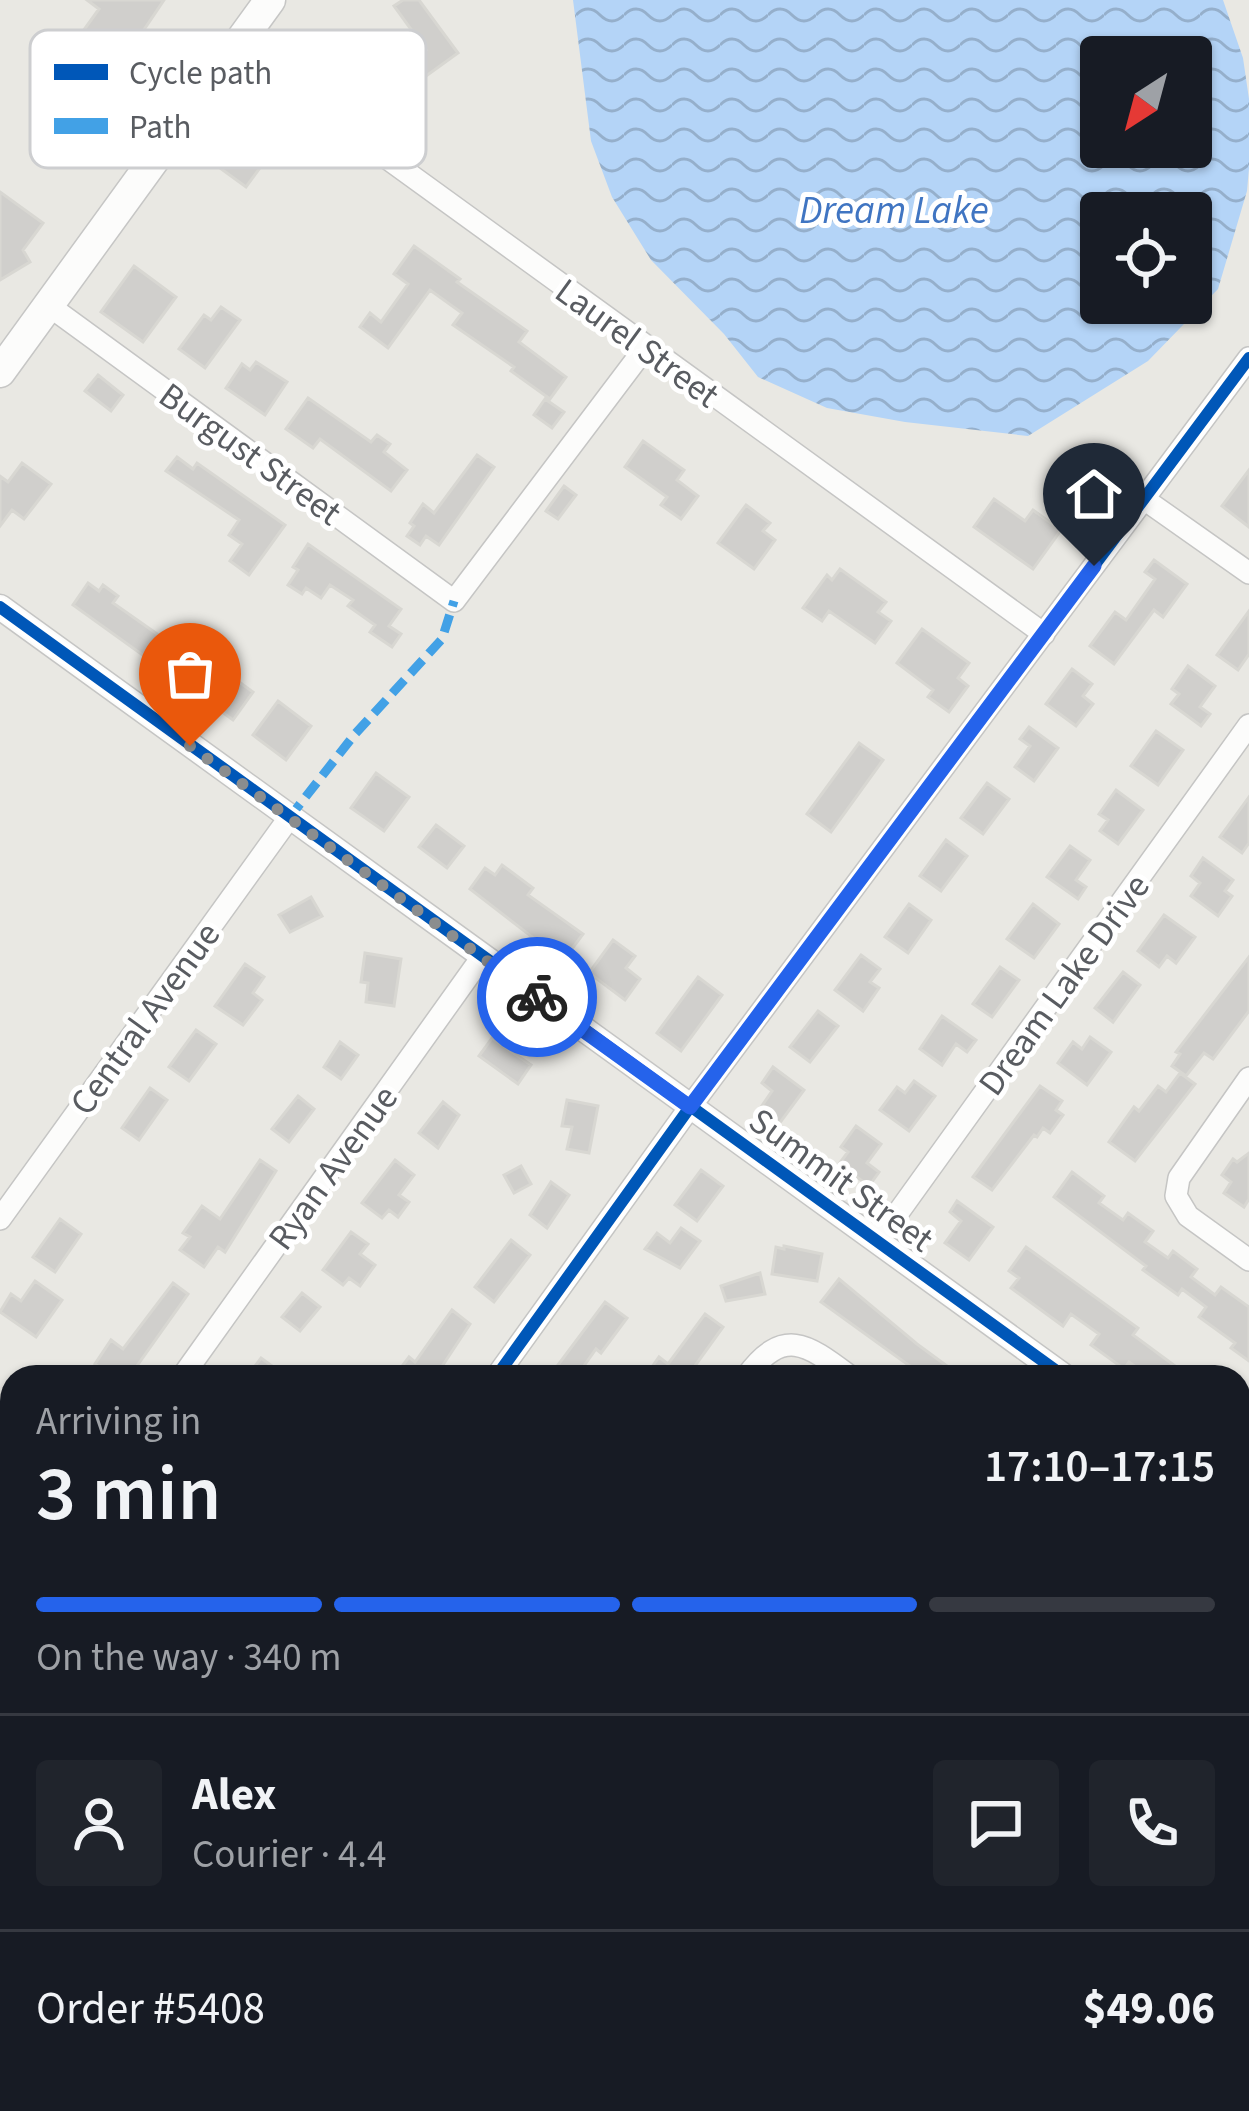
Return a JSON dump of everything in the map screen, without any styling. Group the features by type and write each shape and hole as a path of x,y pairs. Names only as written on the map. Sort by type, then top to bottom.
{"main road":[{"path":"248,30 270,0"},
{"path":"0,372 148,168"}],"street":[{"name":"Laurel Street","path":"399,168 1044,634"},
{"name":"Burgust Street","path":"48,305 454,601 644,348"},
{"path":"505,1365 690,1107 1249,358"},
{"path":"1144,499 1249,573"},
{"name":"Summit Street","path":"0,608 1048,1365"},
{"name":"Dream Lake Drive","path":"878,1242 1249,725"},
{"name":"Central Avenue","path":"0,1219 289,818"},
{"name":"Ryan Avenue","path":"191,1365 482,957"},
{"path":"1249,1078 1179,1178 1175,1196 1188,1216 1249,1260"},
{"path":"756,1365 765,1354 790,1344 818,1353 834,1365"}],"water":[{"name":"Dream Lake","path":"573,0 1223,0 1243,58 1249,99 1247,191 1218,289 1212,295 1212,192 1080,192 1080,324 1184,324 1148,361 1028,436 827,408 758,377 724,334 651,260 612,197 591,141"}],"building":[{"path":"87,0 164,0 144,30 84,30 99,9"},
{"path":"403,0 419,0 458,53 426,76 426,30 411,30 394,6"},
{"path":"220,168 260,168 246,187"},
{"path":"0,192 43,223 23,250 30,262 0,280"},
{"path":"414,246 527,331 519,342 566,377 550,399 511,371 514,367 453,325 462,313 430,290 388,348 360,327 370,313 381,322 408,284 394,274"},
{"path":"134,266 176,297 143,342 101,312"},
{"path":"221,307 240,320 205,368 179,349 204,315 211,320"},
{"path":"256,362 287,382 265,415 226,388 242,364 250,370"},
{"path":"98,375 123,395 111,411 85,391"},
{"path":"308,398 371,442 377,435 390,444 384,452 407,470 391,491 320,439 313,448 286,429"},
{"path":"545,399 564,412 552,428 534,415"},
{"path":"643,441 684,470 677,480 698,496 681,519 661,505 667,497 625,467"},
{"path":"477,455 494,467 439,545 426,536 420,545 407,536 423,504 434,513"},
{"path":"177,457 193,469 197,463 285,525 249,575 230,561 242,544 229,535 239,520 166,471"},
{"path":"22,463 51,484 24,519 12,510 0,526 0,476 8,482"},
{"path":"1249,470 1249,527 1222,506"},
{"path":"564,486 576,495 558,519 546,511"},
{"path":"994,499 1025,521 1033,510 1061,530 1033,569 974,527"},
{"path":"746,505 770,523 763,531 775,540 754,569 718,543"},
{"path":"308,544 401,609 389,626 401,634 392,647 370,632 375,625 348,606 353,600 330,585 321,598 306,588 302,594 288,585"},
{"path":"1154,560 1187,584 1163,617 1154,610 1114,664 1090,646 1115,612 1126,620 1155,579 1145,572"},
{"path":"840,569 886,602 878,612 891,621 875,643 829,611 822,621 803,608 827,575 832,580"},
{"path":"88,583 99,591 103,585 118,596 113,603 227,683 231,676 253,692 233,720 73,605"},
{"path":"1249,611 1249,654 1238,670 1217,655"},
{"path":"922,629 969,663 958,678 968,686 949,712 928,697 933,690 897,663"},
{"path":"1188,666 1215,686 1200,707 1210,714 1201,726 1171,704 1179,694 1172,689"},
{"path":"1072,669 1092,684 1083,696 1093,704 1076,726 1046,704"},
{"path":"278,701 311,726 286,760 253,735"},
{"path":"1029,727 1058,748 1034,781 1015,767 1030,746 1020,739"},
{"path":"1156,731 1183,750 1158,785 1131,766"},
{"path":"859,743 883,760 831,832 807,814"},
{"path":"376,773 409,797 384,831 351,808"},
{"path":"987,783 1009,799 983,834 961,818"},
{"path":"1116,790 1143,810 1118,844 1100,831 1108,820 1099,814"},
{"path":"1249,797 1249,843 1242,853 1220,837"},
{"path":"436,825 464,846 447,868 419,847"},
{"path":"946,840 967,856 941,891 920,876"},
{"path":"1070,846 1090,860 1076,880 1086,887 1078,899 1047,877"},
{"path":"1203,858 1233,880 1225,891 1232,896 1218,916 1191,896 1200,883 1191,876"},
{"path":"502,865 533,888 528,895 583,934 563,961 470,889 485,868 495,875"},
{"path":"311,897 322,916 290,932 279,915"},
{"path":"909,904 931,920 908,953 885,937"},
{"path":"1033,904 1059,924 1034,958 1007,939"},
{"path":"1164,915 1195,937 1176,963 1167,956 1159,967 1138,951"},
{"path":"613,940 635,956 626,968 640,979 625,1000 589,973"},
{"path":"365,953 401,959 394,1006 366,1002 368,983 361,982"},
{"path":"861,955 880,969 870,982 879,988 863,1011 835,990"},
{"path":"1249,957 1249,1011 1213,1059 1204,1053 1186,1076 1172,1066 1180,1054 1176,1052"},
{"path":"245,964 264,977 253,993 262,1000 243,1025 215,1006"},
{"path":"1000,967 1019,980 992,1017 973,1004"},
{"path":"1123,972 1140,985 1113,1022 1095,1008"},
{"path":"698,977 722,995 681,1051 657,1033"},
{"path":"818,1011 838,1026 810,1062 790,1047"},
{"path":"942,1016 976,1040 967,1052 956,1044 942,1065 920,1049"},
{"path":"196,1030 216,1044 189,1081 169,1067"},
{"path":"1090,1037 1111,1052 1087,1085 1058,1063 1073,1042 1082,1049"},
{"path":"492,1038 531,1065 518,1084 479,1056"},
{"path":"340,1042 358,1055 341,1079 324,1067"},
{"path":"773,1067 804,1090 779,1124 759,1110 772,1091 762,1083"},
{"path":"1180,1073 1195,1084 1135,1161 1109,1142 1134,1107 1139,1111 1158,1086 1166,1092"},
{"path":"914,1081 935,1096 909,1131 880,1110 897,1087 905,1093"},
{"path":"1040,1086 1062,1101 1056,1110 1063,1115 1050,1133 1043,1128 1034,1135 992,1190 973,1177"},
{"path":"150,1088 167,1100 139,1140 122,1128"},
{"path":"298,1096 314,1109 289,1142 272,1129"},
{"path":"567,1100 598,1106 589,1153 567,1149 572,1127 562,1126"},
{"path":"443,1102 459,1115 438,1148 419,1133"},
{"path":"856,1126 881,1144 867,1163 879,1172 869,1186 839,1164 848,1152 841,1147"},
{"path":"1249,1153 1249,1199 1244,1207 1224,1193 1231,1182 1222,1175 1233,1159 1237,1162"},
{"path":"260,1160 276,1171 225,1252 218,1247 204,1267 180,1250 190,1237 183,1233 202,1206 220,1219"},
{"path":"395,1160 414,1175 399,1195 409,1202 398,1217 389,1210 382,1218 362,1203"},
{"path":"521,1166 531,1184 514,1193 504,1175"},
{"path":"701,1170 723,1186 697,1221 675,1205"},
{"path":"1072,1172 1104,1196 1099,1203 1123,1220 1128,1213 1153,1231 1145,1242 1168,1258 1173,1251 1197,1269 1191,1277 1215,1295 1221,1287 1249,1307 1249,1361 1231,1348 1235,1343 1199,1317 1206,1307 1182,1289 1178,1295 1143,1270 1146,1266 1054,1197"},
{"path":"551,1182 569,1195 547,1228 530,1215"},
{"path":"957,1201 993,1227 969,1260 945,1243 961,1221 950,1212"},
{"path":"60,1219 81,1234 55,1272 33,1257"},
{"path":"681,1228 700,1241 680,1268 645,1249 657,1233 670,1243"},
{"path":"351,1232 368,1244 360,1254 375,1265 360,1286 349,1278 343,1285 323,1270"},
{"path":"511,1240 530,1255 494,1302 475,1287"},
{"path":"776,1247 822,1254 817,1281 772,1274"},
{"path":"1026,1247 1138,1328 1133,1335 1174,1365 1118,1365 1091,1345 1099,1334 1071,1314 1063,1326 1011,1288 1019,1278 1009,1271"},
{"path":"760,1273 765,1294 726,1301 721,1286"},
{"path":"839,1279 946,1365 908,1365 821,1302"},
{"path":"35,1281 62,1300 36,1337 0,1312 11,1294 21,1301"},
{"path":"173,1283 188,1294 138,1365 95,1364 111,1340 123,1349"},
{"path":"302,1293 320,1307 300,1331 282,1317"},
{"path":"605,1302 627,1318 601,1353 596,1349 585,1365 558,1365"},
{"path":"452,1310 470,1324 443,1365 403,1365 409,1357 415,1362"},
{"path":"705,1314 723,1327 696,1365 653,1365 659,1357 668,1364"}],"marked path":[{"path":"289,818 355,734 442,639 454,601"}],"cycle path":[{"path":"505,1365 690,1107 1249,358"},
{"path":"0,607 1048,1365"}],"way so far":[{"path":"190,746 537,997"}],"route":[{"path":"537,997 690,1107 1094,566"}]}
